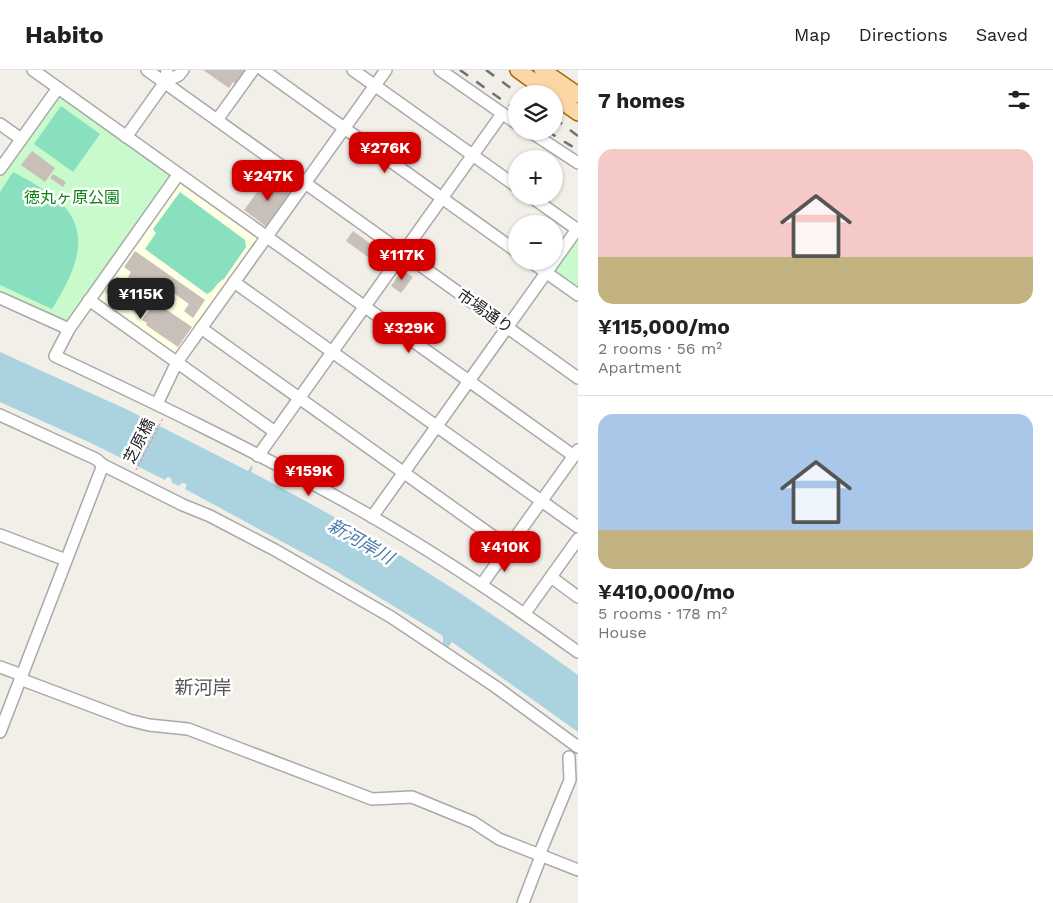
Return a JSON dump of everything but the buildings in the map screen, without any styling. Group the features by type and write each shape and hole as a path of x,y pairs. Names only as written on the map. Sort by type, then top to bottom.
{"main road":[{"path":"518,70 538,85"},
{"path":"542,70 578,96"},
{"path":"563,103 578,113"}],"street":[{"path":"34,70 469,381 576,453 482,584"},
{"name":"市場通り","path":"148,70 578,378"},
{"path":"126,137 165,82 167,70"},
{"path":"165,82 179,76 182,70"},
{"path":"217,120 253,70"},
{"path":"262,70 508,245"},
{"path":"353,70 508,180"},
{"path":"157,404 177,362 386,70"},
{"path":"440,70 508,118"},
{"path":"0,169 58,88"},
{"path":"258,456 502,114"},
{"path":"0,124 21,139"},
{"path":"543,140 578,163"},
{"path":"178,174 68,329 55,356 157,404 372,516 482,584 578,652"},
{"path":"372,516 578,229 543,205"},
{"path":"543,270 578,295"},
{"path":"234,282 578,527"},
{"path":"0,298 68,329"},
{"path":"89,300 275,432"},
{"path":"201,328 508,547"},
{"path":"0,415 96,459 103,465 183,505 210,516 391,617 496,687 578,747"},
{"path":"0,732 103,465"},
{"path":"0,535 66,560"},
{"path":"525,614 578,539"},
{"path":"551,577 578,597"},
{"path":"0,667 129,720 149,725 188,729 372,798 412,797 473,822 499,839 578,870"},
{"path":"523,903 570,780 569,757"}],"path":[{"name":"芝原橋","path":"134,476 164,416"}],"shaded area":[{"path":"183,181 260,236 174,356 97,301 97,297 179,182"}],"green space":[{"name":"徳丸ヶ原公園","path":"57,97 62,97 170,175 171,179 68,323 0,295 0,177"},
{"path":"61,106 100,134 73,172 34,144"},
{"path":"13,172 59,201 70,214 76,227 77,255 73,269 52,309 0,285 0,192"},
{"path":"180,192 245,240 246,247 224,279 207,294 145,249 156,233 153,229"},
{"path":"578,236 578,291 553,273 555,270 563,270 563,258"}],"water":[{"path":"118,281 142,299 136,306 112,289"},
{"name":"新河岸川","path":"0,352 128,410 248,471 251,466 253,467 251,472 364,534 468,598 578,675 578,732 452,642 448,647 443,643 443,636 329,567 185,489 187,484 182,483 179,486 172,483 171,478 167,477 165,480 91,443 0,402"}],"railway":[{"path":"460,70 508,104"},
{"path":"486,70 508,86"},
{"path":"563,125 578,136"},
{"path":"562,140 578,150"}],"district":[{"name":"新河岸","path":"203,687"}]}
